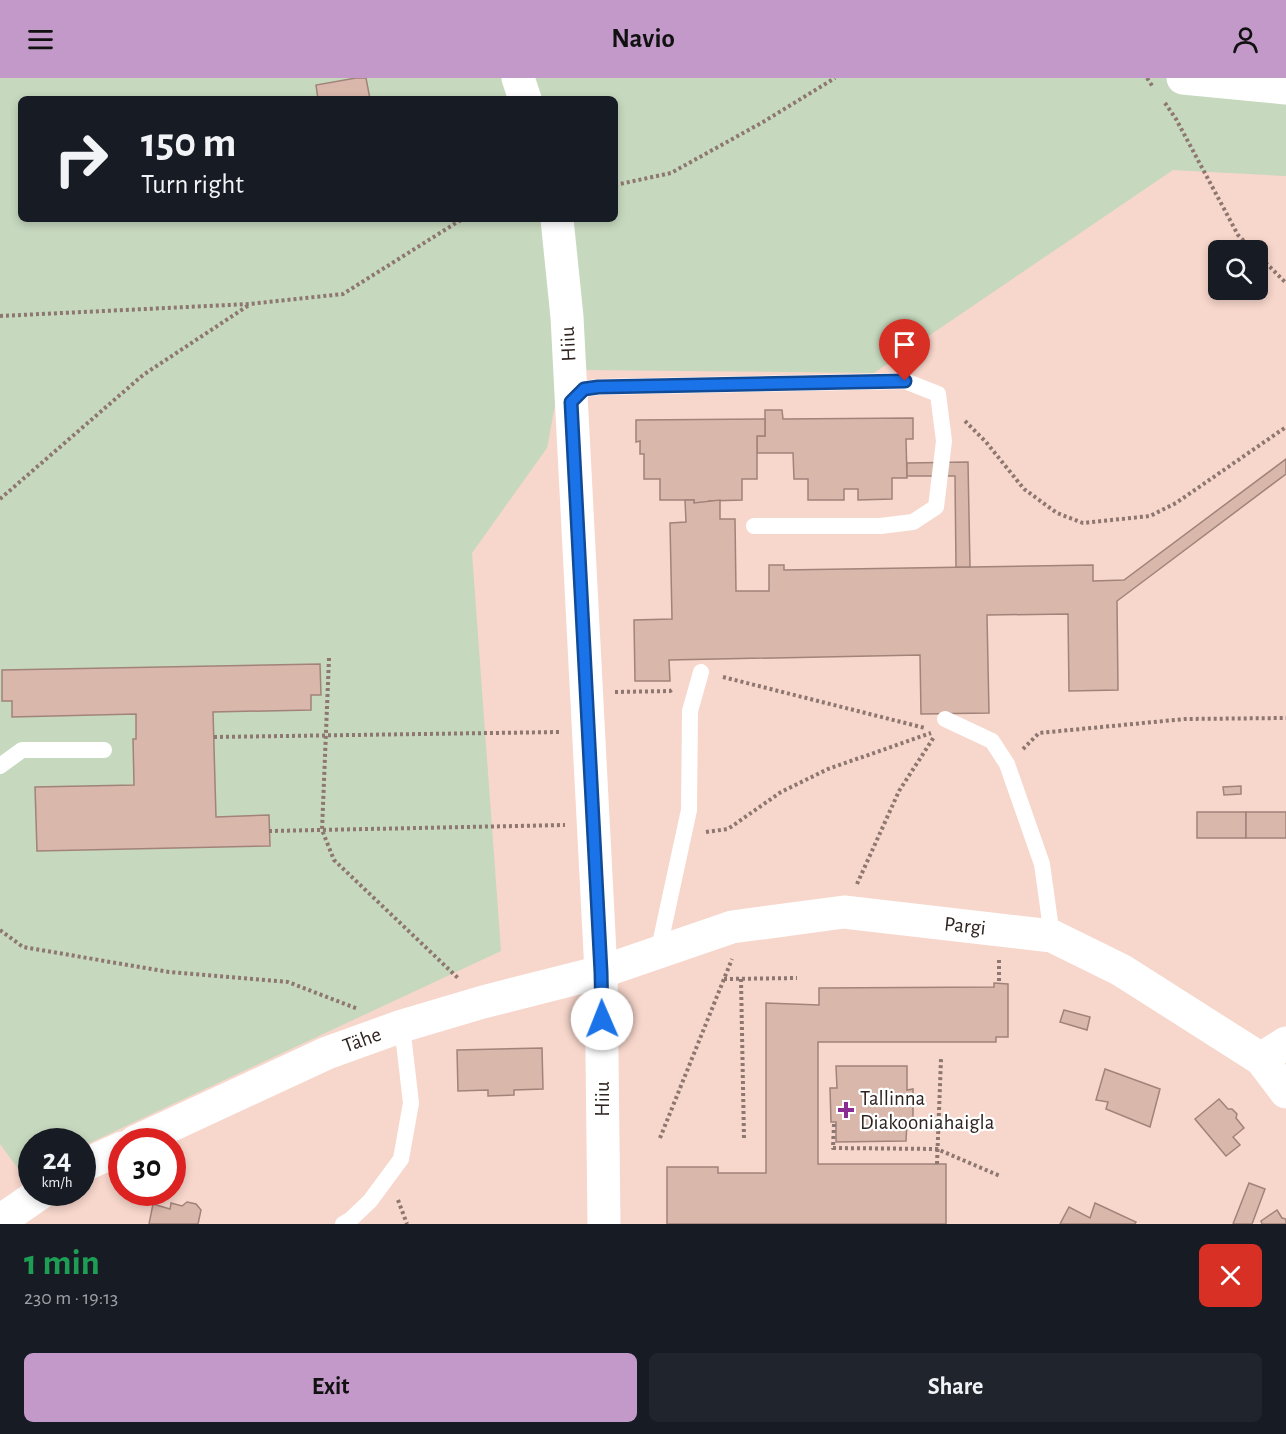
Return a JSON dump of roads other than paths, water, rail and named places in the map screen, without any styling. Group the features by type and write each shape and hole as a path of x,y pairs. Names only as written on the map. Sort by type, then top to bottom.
{"street":[{"path":"518,78 524,96"},
{"path":"1183,78 1286,88"},
{"name":"Hiiu","path":"557,222 567,317 601,972 604,1224"},
{"name":"Pargi","path":"601,972 732,927 844,912 1052,936 1273,1051 1286,1092"},
{"name":"Tähe","path":"165,1128 327,1053 402,1026 483,1002 601,972"},
{"path":"4,1209 18,1203"}],"lane":[{"path":"571,402 584,389 598,387 905,381 938,394 944,441 936,507 913,522 880,526 754,526"},
{"path":"658,952 689,810 690,711 701,672"},
{"path":"941,725 992,741 1007,764 1042,864 1052,936"},
{"path":"0,766 22,750 104,750"},
{"path":"344,1224 370,1201 401,1159 411,1103 402,1026"}],"place":[{"name":"Tallinna Diakooniahaigla","path":"846,1110"}]}
